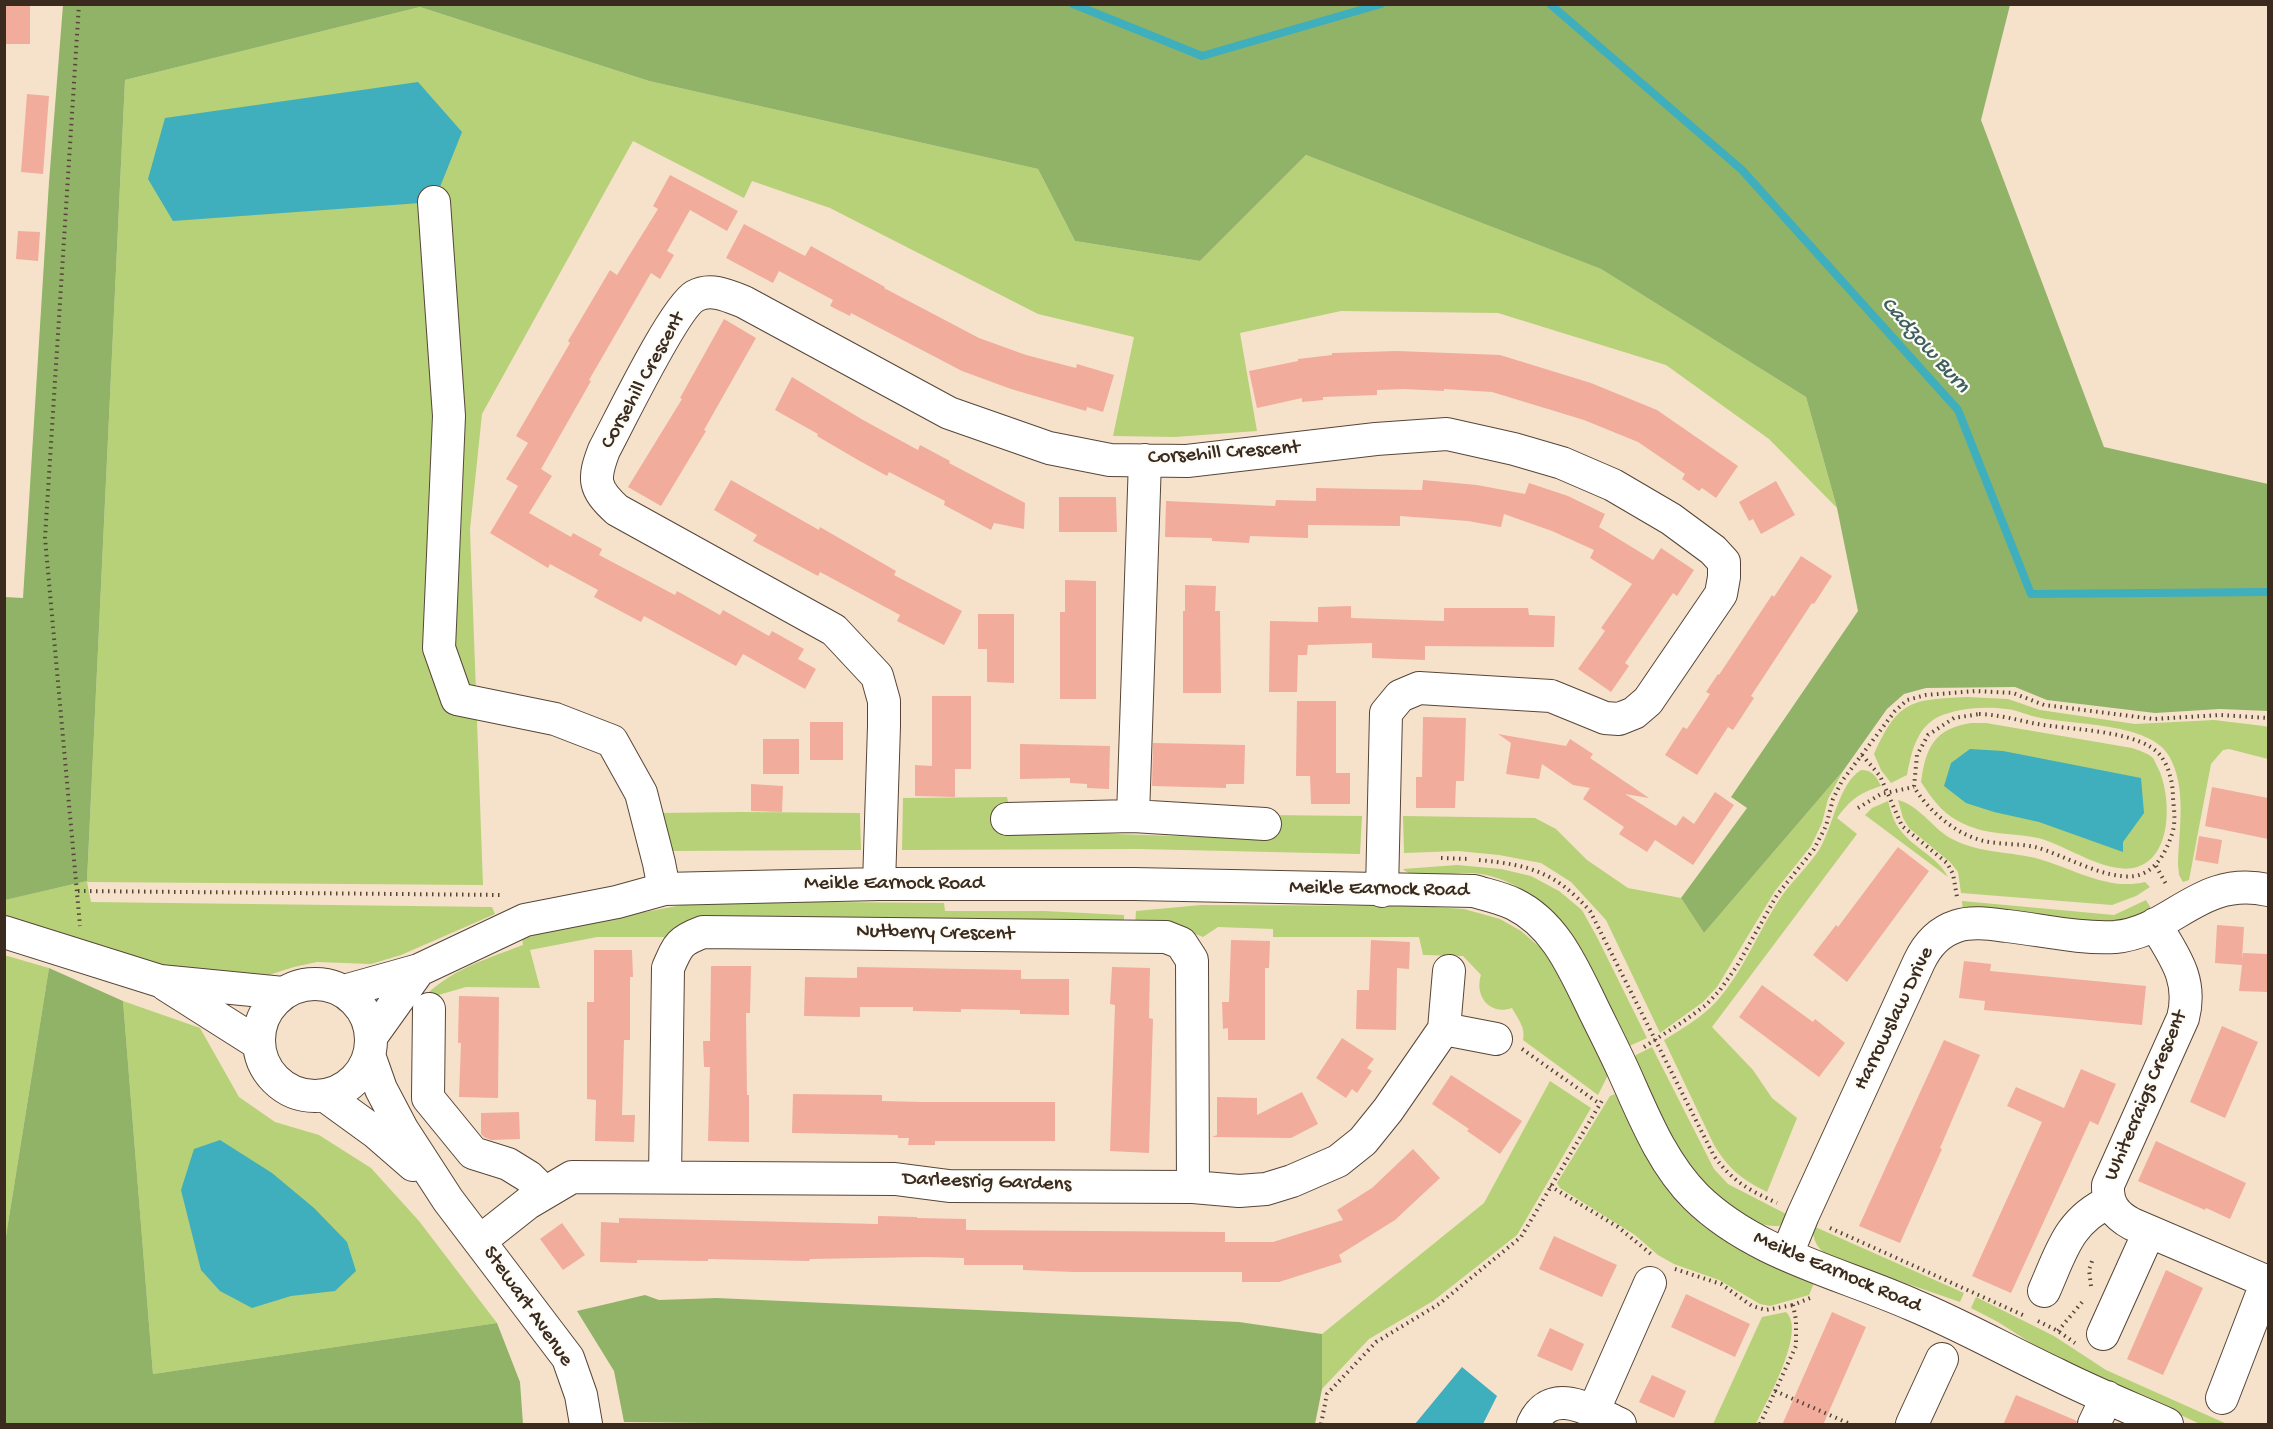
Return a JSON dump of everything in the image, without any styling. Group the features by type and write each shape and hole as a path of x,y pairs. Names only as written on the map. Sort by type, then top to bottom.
{"street":[{"path":"434,202 449,416 439,648 457,699 555,719 612,741 641,792 664,889"},
{"name":"Corsehill Crescent","path":"879,884 884,700 877,676 834,630 617,510 604,499 596,485 596,470 604,450 677,314 696,296 718,292 744,302 949,413 1049,448 1110,460 1187,461 1376,439 1447,434 1563,463 1613,485 1671,519 1713,550 1724,562 1721,594 1648,700 1634,713 1619,719 1605,718 1551,696 1419,688 1400,696 1386,713 1382,891"},
{"path":"1133,816 1145,460"},
{"path":"1007,819 1133,816 1265,824"},
{"name":"Meikle Earnock Road","path":"344,991 419,970 525,920 617,902 664,889 879,884 1134,884 1382,891 1474,891 1514,903 1539,921 1560,944 1622,1067 1646,1123 1662,1151 1694,1195 1735,1229 1824,1271 1879,1289 1957,1324 2059,1376 2101,1411 2167,1425"},
{"name":"Harrowslaw Drive","path":"1787,1254 1925,948 1936,937 1959,925 1984,923 2114,937 2138,932 2203,896 2223,890 2244,888 2268,891"},
{"name":"Whitecraigs Crescent","path":"2155,924 2177,960 2182,973 2187,1002 2183,1018 2108,1185 2109,1202 2122,1219 2268,1282"},
{"path":"4,932 160,981 283,993"},
{"name":"Nutberry Crescent","path":"665,1176 668,968 681,942 690,936 704,932 1166,937 1181,943 1192,960 1193,1187"},
{"name":"Meikle Earnock Road","path":"370,1046 419,970"},
{"name":"Darleesrig Gardens","path":"480,1241 528,1203 572,1177 895,1179 949,1186 1193,1187 1239,1191 1266,1189 1292,1181 1338,1161 1363,1141 1388,1110 1444,1029 1449,971"},
{"path":"160,981 259,1044"},
{"path":"302,984 324,984 344,991 358,1003 368,1019 370,1046 362,1071 346,1087 324,1095 309,1096 294,1092 280,1084 269,1073 262,1059 259,1044 261,1024 269,1007 283,993 302,984"},
{"path":"429,1009 428,1098 473,1153 508,1164 529,1177 544,1193"},
{"path":"1444,1029 1496,1039"},
{"name":"Stewart Avenue","path":"370,1046 381,1089 402,1129 448,1200 568,1358 581,1395 586,1425"},
{"name":"Stewart Avenue","path":"324,1095 375,1132 448,1200"},
{"path":"2044,1291 2072,1232 2081,1220 2109,1202"},
{"path":"2091,1340 2149,1232"},
{"path":"1533,1425 1545,1409 1554,1403 1571,1403 1606,1418 1657,1268"},
{"path":"2222,1398 2268,1282"},
{"path":"1912,1425 1942,1359"}],"path":[{"path":"79,4 45,537 78,891 81,956"},
{"path":"1321,1425 1327,1394 1376,1342 1439,1304 1521,1237 1622,1067 1632,1054 1692,1016 1720,990 1737,966 1777,895 1814,849 1826,826 1833,799 1842,781 1894,711 1907,700 1926,695 1976,691 2013,693 2044,705 2154,719 2220,715 2268,718"},
{"path":"1979,714 2003,715 2041,725 2113,735 2137,741 2159,754 2173,786 2175,825 2167,847 2156,866 2136,876 2111,875 2034,847 1980,840 1954,827 1933,812 1914,787 1917,755 1928,735 1954,718 1979,714"},
{"path":"1862,755 1880,776 1902,826 1947,863 1953,874 1959,925"},
{"path":"1858,808 1868,800 1914,787"},
{"path":"78,891 503,895 514,893"},
{"path":"1496,1039 1516,1044 1600,1104"},
{"path":"1655,1040 1714,1156 1726,1173 1745,1188 1851,1240 1924,1269 2026,1316"},
{"path":"1551,1186 1618,1227 1657,1268 1721,1284 1752,1306 1766,1310 1793,1305 1812,1297 1815,1292"},
{"path":"2089,1292 2092,1259"},
{"path":"2058,1331 2086,1297"},
{"path":"1760,1425 1796,1346 1796,1320 1793,1305"},
{"path":"2036,1321 2058,1331 2091,1340"},
{"path":"1775,1391 1850,1425"}],"green space":[{"path":"63,5 2010,5 1981,120 2104,447 2268,484 2268,711 2220,709 2155,713 2047,700 2015,687 1926,688 1904,694 1887,709 1843,771 1704,933 1681,898 1747,808 1731,797 1858,611 1837,508 1806,397 1601,269 1306,155 1200,261 1075,241 1038,169 649,81 420,7 125,80 87,881 5,900 5,597 23,598 49,182"},
{"path":"420,7 649,81 1038,169 1075,241 1200,261 1306,155 1601,269 1806,397 1837,508 1769,439 1666,365 1498,313 1341,311 1240,333 1257,431 1175,437 1113,436 1134,337 1038,314 830,208 752,181 744,198 633,141 482,414 470,529 483,885 87,882 91,902 492,907 495,914 401,955 371,964 317,962 269,975 196,976 108,947 5,918 4,900 87,881 125,80"},
{"path":"1967,697 2008,699 2040,710 2135,724 2214,720 2264,726 2268,727 2268,759 2229,749 2223,750 2211,764 2189,880 2183,882 2179,875 2178,864 2181,808 2175,768 2160,745 2130,731 2041,718 2006,709 1962,710 1938,717 1924,728 1913,750 1907,775 1891,783 1881,770 1874,754 1891,722 1909,706 1920,702"},
{"path":"1986,723 2132,748 2151,756 2163,781 2167,810 2163,839 2157,851 2149,861 2137,867 2126,869 2113,867 2100,864 2038,838 1998,833 1968,826 1946,813 1921,782 1926,759 1929,750 1940,735 1958,726"},
{"path":"1861,770 1873,774 1881,786 1856,798 1837,818 1857,834 1712,1027 1753,1070 1772,1098 1797,1118 1767,1192 1736,1173 1714,1145 1664,1040 1705,1013 1726,990 1779,900 1819,850 1847,785"},
{"path":"1843,771 1828,799 1822,823 1811,846 1775,891 1717,987 1703,1002 1660,1033 1606,920 1571,882 1541,863 1499,855 1458,851 1404,853 1403,816 1535,818 1556,829 1587,860 1628,888 1681,898 1704,933"},
{"path":"1007,797 1010,811 996,813 995,830 1265,839 1265,815 1362,816 1360,854 1139,849 902,850 903,798"},
{"path":"1898,800 1914,807 1947,836 1965,845 2039,859 2104,881 2118,884 2145,882 2150,887 2136,896 2112,905 1961,893 1958,872 1950,862 1909,828 1903,818"},
{"path":"1888,801 1901,831 1932,858 1948,877 1865,815 1872,808"},
{"path":"657,813 860,813 861,850 669,851"},
{"path":"1457,865 1501,869 1531,876 1559,891 1582,910 1647,1038 1625,1048 1580,951 1557,916 1537,899 1510,883 1490,876 1470,873 1415,875 1403,869"},
{"path":"2146,900 2152,910 2122,924 1963,912 1962,901 2114,915"},
{"path":"704,901 944,903 945,911 1044,911 1124,915 1124,927 680,924 669,937 597,937 530,950 540,988 466,987 421,1000 456,973 523,945 522,937 553,929"},
{"path":"1201,905 1419,906 1464,909 1500,919 1521,931 1542,949 1556,969 1609,1073 1598,1095 1523,1040 1522,1028 1512,1008 1497,1009 1486,1002 1480,990 1481,975 1463,956 1423,955 1419,937 1273,937 1273,929 1218,927 1203,937 1181,928 1135,927 1136,911"},
{"path":"4,955 49,968 5,1242 4,1242"},
{"path":"49,968 123,1001 153,1374 497,1323 520,1382 523,1424 5,1424 5,1242"},
{"path":"123,1001 200,1028 239,1097 275,1122 319,1135 371,1168 419,1221 497,1323 153,1374"},
{"path":"1652,1047 1714,1169 1728,1184 1790,1216 1779,1226 1763,1224 1741,1213 1721,1199 1689,1165 1664,1125 1631,1062 1636,1055"},
{"path":"1550,1081 1591,1108 1517,1235 1433,1301 1369,1339 1322,1389 1322,1334 1484,1203"},
{"path":"1615,1094 1648,1159 1680,1204 1705,1227 1719,1236 1751,1254 1814,1283 1809,1295 1770,1306 1760,1304 1719,1280 1674,1264 1658,1255 1635,1235 1560,1188 1557,1183 1610,1096"},
{"path":"1813,1226 1964,1293 1960,1302 1830,1257 1817,1244"},
{"path":"645,1295 659,1300 717,1298 1239,1322 1322,1334 1322,1389 1315,1424 624,1422 614,1371 577,1311"},
{"path":"1976,1297 2054,1336 2106,1370 2227,1424 2200,1424 2045,1352 1971,1308"},
{"path":"1786,1312 1791,1321 1792,1334 1788,1350 1783,1367 1756,1424 1713,1424 1762,1317"}],"water":[{"path":"418,82 462,132 434,202 173,221 148,179 165,118"},
{"path":"1970,749 2003,751 2141,778 2144,813 2123,842 2123,852 2039,822 1966,803 1944,786 1951,763"},
{"path":"220,1140 272,1173 314,1208 347,1242 356,1271 335,1291 291,1296 252,1308 220,1291 201,1270 181,1190 194,1149"},
{"path":"1462,1367 1497,1396 1483,1424 1415,1424"}],"building":[{"path":"4,4 30,4 30,44 4,44"},
{"path":"27,94 49,96 43,174 21,172"},
{"path":"670,175 738,211 727,231 690,210 667,251 674,255 660,279 651,273 541,469 552,476 529,513 571,537 573,533 602,549 599,555 675,595 677,591 720,615 723,610 769,636 772,631 804,649 798,659 816,669 805,689 743,654 736,666 644,616 641,622 594,597 598,590 550,564 548,568 490,533 518,486 506,479 528,443 516,436 610,270 617,275 658,209 653,206"},
{"path":"744,224 805,256 811,246 979,338 1026,355 1076,368 1077,364 1114,375 1103,412 1087,407 1086,411 1011,389 962,371 851,313 850,316 830,306 833,300 779,271 773,283 726,258"},
{"path":"18,231 40,232 38,261 16,259"},
{"path":"724,319 756,338 704,430 706,431 661,506 628,487 682,399 680,398"},
{"path":"1397,351 1500,355 1591,383 1657,410 1738,466 1716,498 1702,488 1699,491 1682,479 1685,474 1638,442 1584,420 1492,392 1444,389 1444,391 1377,390 1377,395 1323,397 1323,400 1302,402 1302,398 1257,408 1249,371 1298,361 1298,359 1332,355 1332,353"},
{"path":"792,377 918,450 920,445 1025,503 1024,529 994,523 991,530 944,505 945,501 889,472 887,476 858,460 775,410"},
{"path":"731,480 819,530 820,527 896,571 894,575 962,611 944,645 897,621 900,615 820,572 818,576 753,541 757,535 714,510"},
{"path":"1423,480 1477,485 1525,494 1529,483 1568,496 1605,514 1599,527 1653,560 1661,548 1694,570 1677,596 1673,593 1625,663 1629,666 1611,692 1578,669 1605,631 1601,628 1632,584 1590,558 1594,550 1552,531 1504,514 1501,527 1468,521 1400,516 1400,526 1308,525 1308,538 1250,536 1249,543 1212,541 1212,538 1165,537 1166,501 1275,506 1276,500 1316,501 1316,488 1422,490"},
{"path":"1776,481 1795,515 1761,534 1753,519 1749,521 1739,502"},
{"path":"1059,497 1116,497 1117,532 1059,532"},
{"path":"1801,556 1832,576 1751,696 1754,698 1733,730 1728,727 1697,775 1665,755 1683,727 1687,729 1710,694 1706,692"},
{"path":"1065,580 1096,581 1096,699 1060,699 1060,612 1065,612"},
{"path":"1185,585 1216,586 1215,611 1220,611 1221,693 1183,693"},
{"path":"1351,606 1351,618 1444,621 1444,608 1528,608 1529,615 1555,616 1554,647 1425,646 1425,660 1372,658 1372,643 1308,645 1307,655 1298,655 1297,692 1269,692 1270,621 1318,622 1318,607"},
{"path":"978,614 1014,614 1014,683 987,682 987,649 978,649"},
{"path":"932,696 971,696 971,769 955,769 955,797 915,796 915,765 932,766"},
{"path":"1297,701 1336,701 1336,773 1350,773 1350,804 1311,804 1310,776 1296,776"},
{"path":"1423,717 1466,718 1464,781 1456,781 1455,808 1416,808 1416,777 1422,777"},
{"path":"810,722 843,722 843,760 810,760"},
{"path":"1498,734 1566,746 1570,739 1593,754 1590,758 1649,798 1625,794 1676,826 1683,816 1694,824 1715,792 1734,805 1693,865 1655,840 1647,852 1619,834 1624,827 1583,799 1590,788 1573,785 1542,764 1539,779 1506,774 1511,743"},
{"path":"763,739 799,739 799,774 763,774"},
{"path":"1153,743 1245,745 1244,784 1226,784 1226,788 1152,786"},
{"path":"1020,744 1110,746 1109,789 1087,788 1087,784 1070,783 1070,778 1020,779"},
{"path":"751,784 783,786 782,812 751,811"},
{"path":"2212,787 2268,798 2268,839 2205,826"},
{"path":"2199,836 2222,840 2218,864 2195,860"},
{"path":"1898,847 1929,871 1847,982 1813,955 1836,925 1838,927"},
{"path":"2217,925 2244,927 2242,959 2243,953 2268,954 2268,992 2239,991 2242,965 2215,963"},
{"path":"1231,940 1270,941 1269,968 1265,968 1265,1040 1228,1040 1228,1028 1223,1029 1222,1002 1229,1002"},
{"path":"1371,940 1410,942 1409,969 1397,968 1396,1030 1356,1029 1357,990 1369,990"},
{"path":"594,950 632,950 630,1040 624,1040 622,1115 635,1115 634,1142 595,1141 596,1100 587,1099 587,1002 594,1002"},
{"path":"1964,961 1991,964 1990,971 2146,986 2142,1025 1984,1010 1985,1001 1959,998"},
{"path":"711,966 751,966 750,1013 746,1013 749,1142 708,1141 710,1067 704,1067 703,1041 710,1041"},
{"path":"857,967 1021,970 1021,979 1069,979 1069,1015 1020,1014 1020,1010 961,1009 961,1012 913,1011 913,1007 860,1007 860,1017 804,1016 805,977 857,978"},
{"path":"1112,967 1150,968 1149,1018 1153,1019 1149,1153 1110,1151 1115,1005 1110,1004"},
{"path":"1762,985 1813,1022 1815,1019 1845,1043 1819,1077 1739,1017"},
{"path":"459,996 499,997 498,1098 459,1097 461,1043 458,1043"},
{"path":"2222,1026 2258,1042 2225,1118 2190,1102"},
{"path":"1342,1038 1374,1059 1367,1068 1372,1071 1357,1093 1352,1089 1346,1098 1316,1078"},
{"path":"1944,1040 1980,1055 1940,1148 1942,1149 1900,1243 1859,1226"},
{"path":"2081,1069 2116,1084 2098,1125 2090,1121 2011,1293 1972,1276 2042,1122 2007,1106 2016,1087 2064,1108"},
{"path":"1451,1075 1522,1121 1500,1154 1432,1104"},
{"path":"1302,1092 1318,1124 1291,1138 1212,1137 1217,1135 1217,1097 1257,1098 1257,1115"},
{"path":"793,1094 882,1095 882,1101 1055,1102 1055,1141 935,1141 935,1145 908,1145 909,1138 898,1138 898,1135 792,1133"},
{"path":"519,1112 520,1139 491,1140 481,1134 481,1113"},
{"path":"2156,1141 2246,1183 2230,1219 2138,1181"},
{"path":"1413,1149 1440,1178 1395,1220 1339,1255 1342,1262 1279,1282 1242,1282 1242,1272 1023,1270 1023,1265 964,1265 964,1258 810,1259 809,1261 708,1259 708,1261 637,1260 637,1263 600,1262 601,1222 619,1223 619,1218 878,1224 878,1216 917,1217 966,1219 966,1230 1225,1232 1225,1242 1273,1242 1343,1220 1337,1210 1372,1188"},
{"path":"562,1223 585,1255 563,1270 540,1239"},
{"path":"1554,1236 1617,1265 1602,1297 1539,1269"},
{"path":"2166,1270 2203,1288 2163,1375 2127,1359"},
{"path":"1686,1294 1750,1324 1735,1357 1671,1327"},
{"path":"1832,1312 1866,1327 1823,1425 1782,1425"},
{"path":"1550,1328 1584,1344 1572,1371 1537,1356"},
{"path":"1652,1375 1686,1391 1674,1418 1639,1402"},
{"path":"2016,1395 2077,1421 2076,1425 2003,1425"}],"waterway":[{"name":"Cadzow Burn","path":"1073,4 1202,56 1381,4"},
{"name":"Cadzow Burn","path":"1550,4 1742,170 1958,410 2031,594 2268,592"}]}
